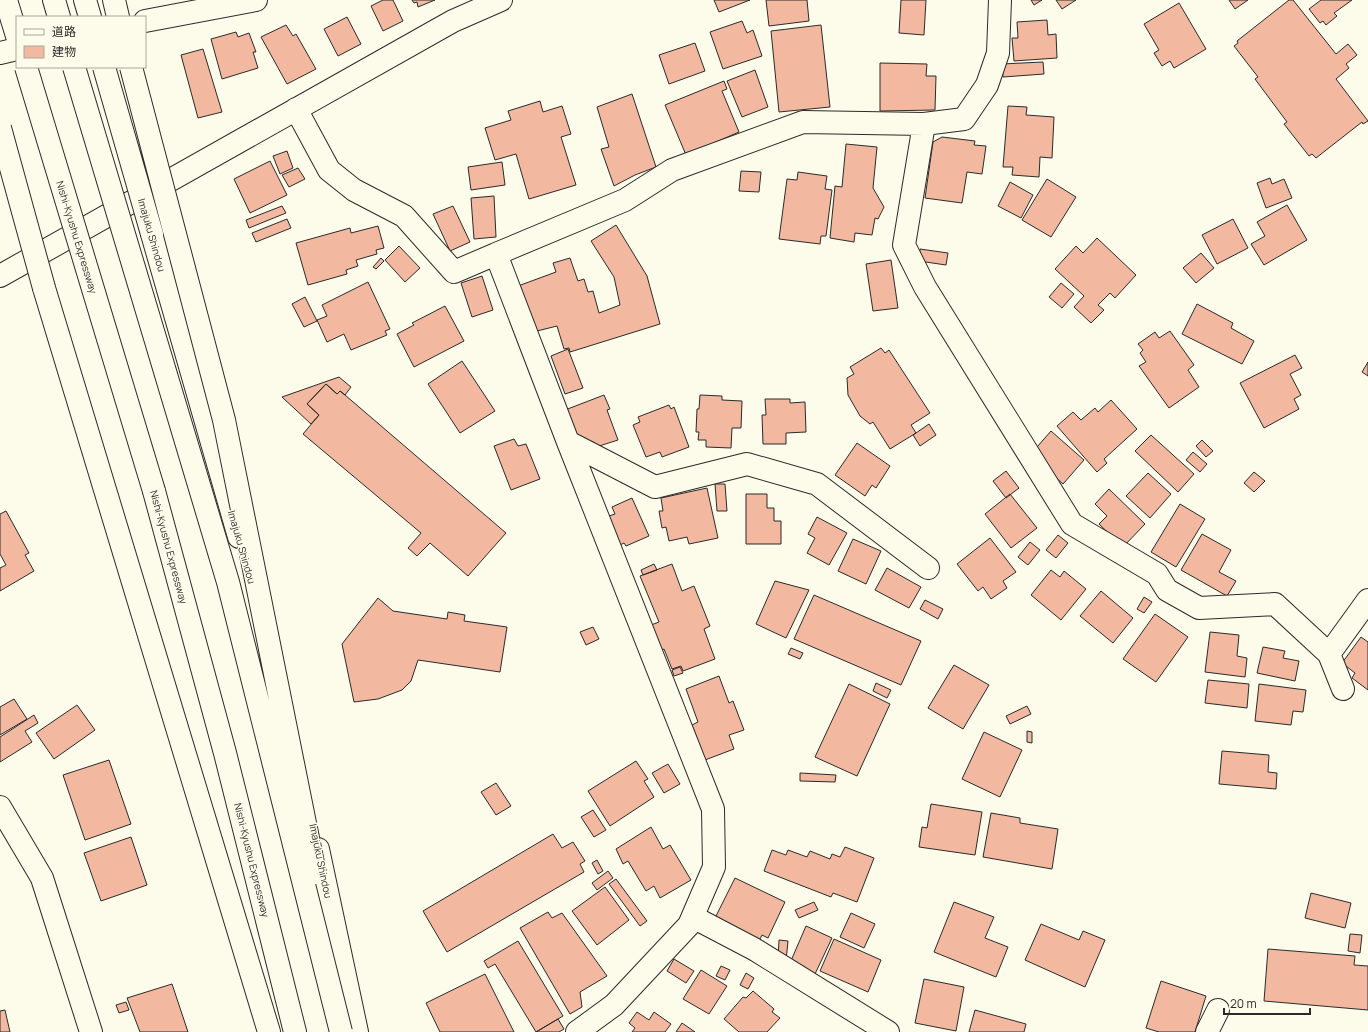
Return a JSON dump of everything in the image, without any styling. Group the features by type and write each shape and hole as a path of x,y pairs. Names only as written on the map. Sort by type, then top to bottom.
{"main road":[{"path":"6,0 16,33"},
{"path":"54,0 59,16"},
{"path":"85,0 90,16"},
{"path":"114,0 118,16"},
{"path":"146,21 256,0"},
{"path":"0,276 453,21 501,0"},
{"path":"296,109 329,170 354,190 404,216 454,272 625,200 672,170 803,122 924,124 964,119 987,85 998,53 1000,0"},
{"path":"0,53 16,49"},
{"name":"Nishi-Kyushu Expressway","path":"26,68 156,498 227,761 295,1032"},
{"path":"74,68 228,582 341,1032"},
{"name":"Imajuku Shindou","path":"104,68 287,705 357,1032"},
{"path":"131,68 224,420 348,1032"},
{"path":"924,124 904,244 925,287 1072,524 1157,574 1167,590 1199,608 1275,604 1329,654 1343,689"},
{"path":"0,128 44,288 269,1032"},
{"path":"496,254 568,442 713,809 714,867 689,925 614,1005 577,1032"},
{"path":"568,442 655,487 747,464 817,484 928,568"},
{"path":"1329,654 1368,600"},
{"path":"0,807 42,878 92,1032"},
{"path":"693,917 754,949 885,1032"},
{"path":"1207,1032 1218,1010"}],"building":[{"path":"383,0 393,0 403,21 383,31 371,6"},
{"path":"412,0 435,0 418,7 417,2 414,3"},
{"path":"714,0 750,0 719,12"},
{"path":"766,0 807,0 809,21 769,26"},
{"path":"901,0 926,0 924,35 899,33"},
{"path":"1031,0 1042,0 1034,5"},
{"path":"1056,0 1076,0 1062,9"},
{"path":"1229,0 1248,0 1235,9"},
{"path":"1289,0 1293,0 1336,54 1348,44 1357,55 1346,64 1349,68 1336,79 1368,121 1363,124 1362,122 1316,158 1312,154 1309,156 1284,124 1287,122 1255,79 1258,77 1234,46 1238,43 1237,41"},
{"path":"1321,0 1352,0 1334,13 1337,16 1326,25 1323,21 1320,23 1309,9"},
{"path":"1179,3 1206,49 1174,68 1170,61 1162,66 1154,53 1159,50 1144,24"},
{"path":"347,17 361,44 338,56 324,29"},
{"path":"1047,20 1048,35 1056,34 1057,58 1014,61 1012,38 1018,38 1017,22"},
{"path":"742,21 747,33 753,30 762,56 723,69 710,32"},
{"path":"286,25 293,36 296,34 316,69 287,84 261,37"},
{"path":"821,25 830,107 779,112 771,31"},
{"path":"236,32 238,37 249,33 256,52 253,52 258,68 222,79 211,39"},
{"path":"695,43 705,71 669,84 659,55"},
{"path":"203,49 222,112 198,118 181,55"},
{"path":"1043,62 1044,74 1003,77 1002,64"},
{"path":"880,63 927,64 926,76 936,76 935,110 880,111"},
{"path":"755,70 768,107 742,117 727,81"},
{"path":"724,81 727,89 722,91 739,132 686,155 665,105"},
{"path":"632,94 656,167 635,175 614,186 601,149 609,147 597,107"},
{"path":"540,101 543,112 562,106 571,134 561,137 576,185 529,199 516,154 495,160 485,128 511,120 508,111"},
{"path":"1008,106 1027,107 1026,115 1054,117 1052,158 1040,157 1039,177 1012,175 1013,167 1003,167"},
{"path":"942,137 975,141 974,145 986,146 982,174 967,172 962,203 925,198 933,142"},
{"path":"846,144 877,147 873,188 884,207 878,219 875,218 872,235 855,233 854,242 830,238 835,186 842,187"},
{"path":"287,151 293,168 280,174 273,156"},
{"path":"270,161 287,195 250,213 234,179"},
{"path":"502,162 505,185 471,190 468,167"},
{"path":"298,168 305,179 289,187 282,175"},
{"path":"741,171 761,172 759,192 739,191"},
{"path":"798,172 827,176 825,189 832,190 826,236 821,236 820,244 779,239 787,179 797,180"},
{"path":"1270,178 1272,184 1284,179 1292,198 1266,208 1257,183"},
{"path":"1047,179 1076,197 1051,237 1022,220"},
{"path":"1010,182 1033,195 1021,218 998,206"},
{"path":"494,196 496,237 474,239 471,198"},
{"path":"1287,205 1307,240 1264,265 1251,244 1265,236 1257,222"},
{"path":"282,206 286,213 249,228 246,220"},
{"path":"453,206 470,242 450,251 433,214"},
{"path":"287,219 291,228 256,242 252,233"},
{"path":"1233,219 1248,248 1217,264 1202,235"},
{"path":"616,225 647,276 660,324 570,352 569,348 564,349 557,326 533,332 518,286 556,272 553,263 570,258 578,281 584,279 588,292 593,291 599,313 620,305 614,277 591,241"},
{"path":"378,226 384,248 376,250 377,254 356,260 358,266 346,270 347,274 308,285 296,243 350,228 351,233"},
{"path":"1097,238 1136,275 1115,298 1110,293 1098,305 1104,310 1091,323 1074,307 1084,296 1055,269 1076,246 1083,253"},
{"path":"399,246 420,268 405,282 385,260"},
{"path":"920,249 948,253 946,265 919,261"},
{"path":"1201,253 1214,268 1196,283 1183,268"},
{"path":"381,258 384,261 376,269 373,267"},
{"path":"891,260 898,308 873,311 866,264"},
{"path":"482,276 493,310 472,317 461,283"},
{"path":"368,282 390,329 385,331 387,335 351,350 344,334 327,342 317,320 327,316 322,305"},
{"path":"1061,283 1074,294 1062,308 1049,297"},
{"path":"305,297 317,321 304,327 292,304"},
{"path":"1197,304 1233,323 1231,328 1254,341 1242,364 1182,334"},
{"path":"445,306 464,341 414,367 397,334 414,325 412,323"},
{"path":"1170,331 1194,365 1188,370 1199,387 1169,408 1139,366 1146,362 1140,353 1143,350 1138,344 1155,332 1159,338"},
{"path":"881,348 885,353 889,350 930,413 911,425 916,433 890,449 873,422 870,424 860,416 848,395 847,378 854,374 850,367"},
{"path":"568,349 583,388 565,394 551,356"},
{"path":"1295,355 1302,368 1290,374 1301,395 1294,399 1299,409 1264,428 1240,383"},
{"path":"462,361 495,411 460,433 428,384"},
{"path":"1368,362 1368,376 1362,372"},
{"path":"339,377 351,387 345,395 340,391 337,394 326,384 307,404 319,415 311,424 282,397"},
{"path":"326,384 337,394 340,391 345,395 506,533 468,576 430,543 417,556 408,548 421,533 303,434 319,415 307,404"},
{"path":"604,395 610,409 607,410 618,440 596,447 594,442 582,447 565,410"},
{"path":"700,395 722,396 722,400 742,401 741,428 732,428 731,448 706,447 706,440 698,440 699,432 696,432 697,409 699,409"},
{"path":"765,399 790,399 790,403 805,402 806,432 786,433 786,444 763,444 762,415 766,415"},
{"path":"1111,400 1137,429 1104,459 1107,463 1097,472 1057,426 1073,412 1081,420 1095,408 1098,412"},
{"path":"669,405 671,409 674,407 689,447 662,457 660,452 646,457 633,425 640,422 638,417"},
{"path":"929,424 936,435 920,446 913,435"},
{"path":"1051,431 1084,460 1063,484 1030,455"},
{"path":"1151,435 1194,474 1178,492 1135,451"},
{"path":"514,439 518,446 526,444 540,479 511,490 494,446"},
{"path":"1202,440 1213,451 1206,457 1196,446"},
{"path":"857,443 890,466 876,488 872,485 865,496 835,475"},
{"path":"1193,452 1207,464 1200,472 1186,460"},
{"path":"1006,471 1019,488 1006,498 993,481"},
{"path":"1254,472 1265,481 1254,492 1244,483"},
{"path":"1148,473 1171,494 1150,518 1126,496"},
{"path":"715,484 725,484 727,511 717,511"},
{"path":"707,488 718,538 689,544 687,537 669,541 666,527 662,528 659,511 663,511 661,498"},
{"path":"1109,489 1145,524 1123,547 1099,524 1107,516 1095,504"},
{"path":"746,494 767,494 767,508 774,508 774,521 781,521 781,544 746,544"},
{"path":"1010,494 1037,528 1011,548 985,514"},
{"path":"632,498 649,536 626,546 624,543 618,546 606,517 615,514 612,507"},
{"path":"1180,504 1205,519 1176,567 1151,552"},
{"path":"6,511 29,553 25,555 34,571 0,591 0,568 6,565 0,554 0,514"},
{"path":"817,517 847,533 829,565 807,553 815,538 808,534"},
{"path":"1202,534 1231,550 1219,572 1236,581 1227,596 1181,570"},
{"path":"1058,535 1068,543 1056,558 1046,550"},
{"path":"990,538 1016,572 1003,581 1007,588 991,599 983,587 978,591 957,564"},
{"path":"853,539 881,551 866,584 838,571"},
{"path":"1030,542 1040,550 1028,565 1018,557"},
{"path":"654,564 657,570 643,575 641,570"},
{"path":"672,564 682,591 694,586 710,626 704,629 715,659 683,671 681,666 672,669 664,649 660,651 651,625 659,622 640,576"},
{"path":"887,568 921,587 909,608 875,590"},
{"path":"1051,570 1060,577 1064,571 1086,589 1061,620 1031,595"},
{"path":"775,581 809,590 786,638 756,624"},
{"path":"1101,591 1133,618 1113,643 1080,616"},
{"path":"814,595 921,641 901,685 794,639"},
{"path":"1144,597 1152,602 1144,613 1137,609"},
{"path":"378,598 393,611 447,619 448,612 465,615 464,621 507,627 500,672 418,660 411,681 402,690 378,699 354,702 342,644"},
{"path":"925,600 943,609 938,619 920,609"},
{"path":"1155,614 1188,637 1156,682 1123,659"},
{"path":"593,627 599,639 586,645 580,632"},
{"path":"1210,632 1239,635 1237,656 1247,658 1245,677 1205,672"},
{"path":"1361,637 1368,642 1368,690 1352,678 1355,673 1342,663"},
{"path":"1263,647 1285,651 1283,658 1299,661 1295,681 1257,673"},
{"path":"791,648 803,653 800,659 788,654"},
{"path":"954,665 989,685 963,729 928,708"},
{"path":"680,667 683,673 674,676 672,670"},
{"path":"719,676 729,703 733,701 744,730 729,735 734,749 705,760 692,725 698,722 686,689"},
{"path":"1208,680 1249,684 1247,708 1205,703"},
{"path":"876,683 891,690 887,698 873,691"},
{"path":"849,684 890,704 857,776 815,757"},
{"path":"1259,684 1306,690 1303,712 1293,711 1291,725 1255,721"},
{"path":"14,699 27,719 0,735 0,707"},
{"path":"77,705 95,730 54,759 36,733"},
{"path":"1027,706 1031,714 1010,724 1006,716"},
{"path":"34,715 38,723 25,731 32,742 0,762 0,737"},
{"path":"1027,731 1032,732 1032,743 1027,742"},
{"path":"984,732 1022,750 1000,797 962,779"},
{"path":"1222,751 1269,755 1268,772 1277,773 1276,789 1219,784"},
{"path":"109,760 131,824 85,840 63,775"},
{"path":"636,761 648,779 644,781 654,797 610,826 588,791"},
{"path":"668,764 680,784 664,793 652,773"},
{"path":"800,773 836,775 835,782 800,781"},
{"path":"496,783 511,806 496,815 481,792"},
{"path":"931,804 982,812 975,855 919,847 922,827 927,828"},
{"path":"593,810 606,830 594,837 581,817"},
{"path":"991,813 1020,818 1020,823 1058,829 1052,869 983,857"},
{"path":"651,827 663,849 670,845 691,880 660,898 654,886 646,891 628,861 623,864 616,849"},
{"path":"553,834 562,848 573,842 585,861 580,864 584,872 447,952 423,911"},
{"path":"131,837 147,885 101,901 84,853"},
{"path":"845,847 874,858 857,902 833,893 831,897 764,871 772,850 786,855 788,850 807,857 810,851 830,859 832,854 840,857"},
{"path":"597,860 603,871 598,874 592,863"},
{"path":"608,871 613,878 597,890 592,883"},
{"path":"735,878 785,902 768,938 762,935 758,943 713,922"},
{"path":"616,879 647,921 640,926 609,884"},
{"path":"605,887 629,920 597,945 572,911"},
{"path":"1311,893 1351,903 1345,928 1305,918"},
{"path":"814,902 818,910 799,918 795,910"},
{"path":"954,902 994,917 985,938 1008,947 996,977 934,952"},
{"path":"548,912 552,918 562,913 607,976 580,992 582,1007 570,1014 520,928"},
{"path":"851,913 875,924 864,948 840,937"},
{"path":"1041,924 1079,940 1083,931 1105,940 1085,987 1025,960"},
{"path":"806,926 832,938 815,974 790,963"},
{"path":"1350,934 1362,935 1360,953 1348,951"},
{"path":"834,939 881,960 868,992 820,971"},
{"path":"779,940 788,941 786,961 778,960"},
{"path":"518,941 563,1016 536,1032 495,964 488,968 484,961"},
{"path":"1268,949 1355,956 1354,965 1368,966 1368,1010 1264,1001"},
{"path":"674,959 694,971 686,983 667,971"},
{"path":"721,966 730,970 725,980 716,976"},
{"path":"701,970 727,986 709,1014 683,999"},
{"path":"746,973 754,978 748,989 740,985"},
{"path":"485,974 514,1032 440,1032 426,1003"},
{"path":"924,979 964,987 956,1031 915,1023"},
{"path":"1161,981 1206,996 1195,1032 1159,1032 1146,1028"},
{"path":"172,984 188,1032 140,1032 127,998"},
{"path":"753,991 774,1009 772,1012 780,1018 767,1032 739,1032 724,1019 743,997 746,998"},
{"path":"126,1002 129,1010 119,1013 116,1005"},
{"path":"5,1010 10,1032 0,1032 0,1011"},
{"path":"975,1010 1026,1024 1024,1032 969,1032"},
{"path":"637,1012 649,1020 654,1012 671,1024 665,1032 632,1032 635,1028 629,1023"},
{"path":"558,1019 564,1029 559,1032 536,1032"},
{"path":"682,1023 695,1032 676,1032"}]}
